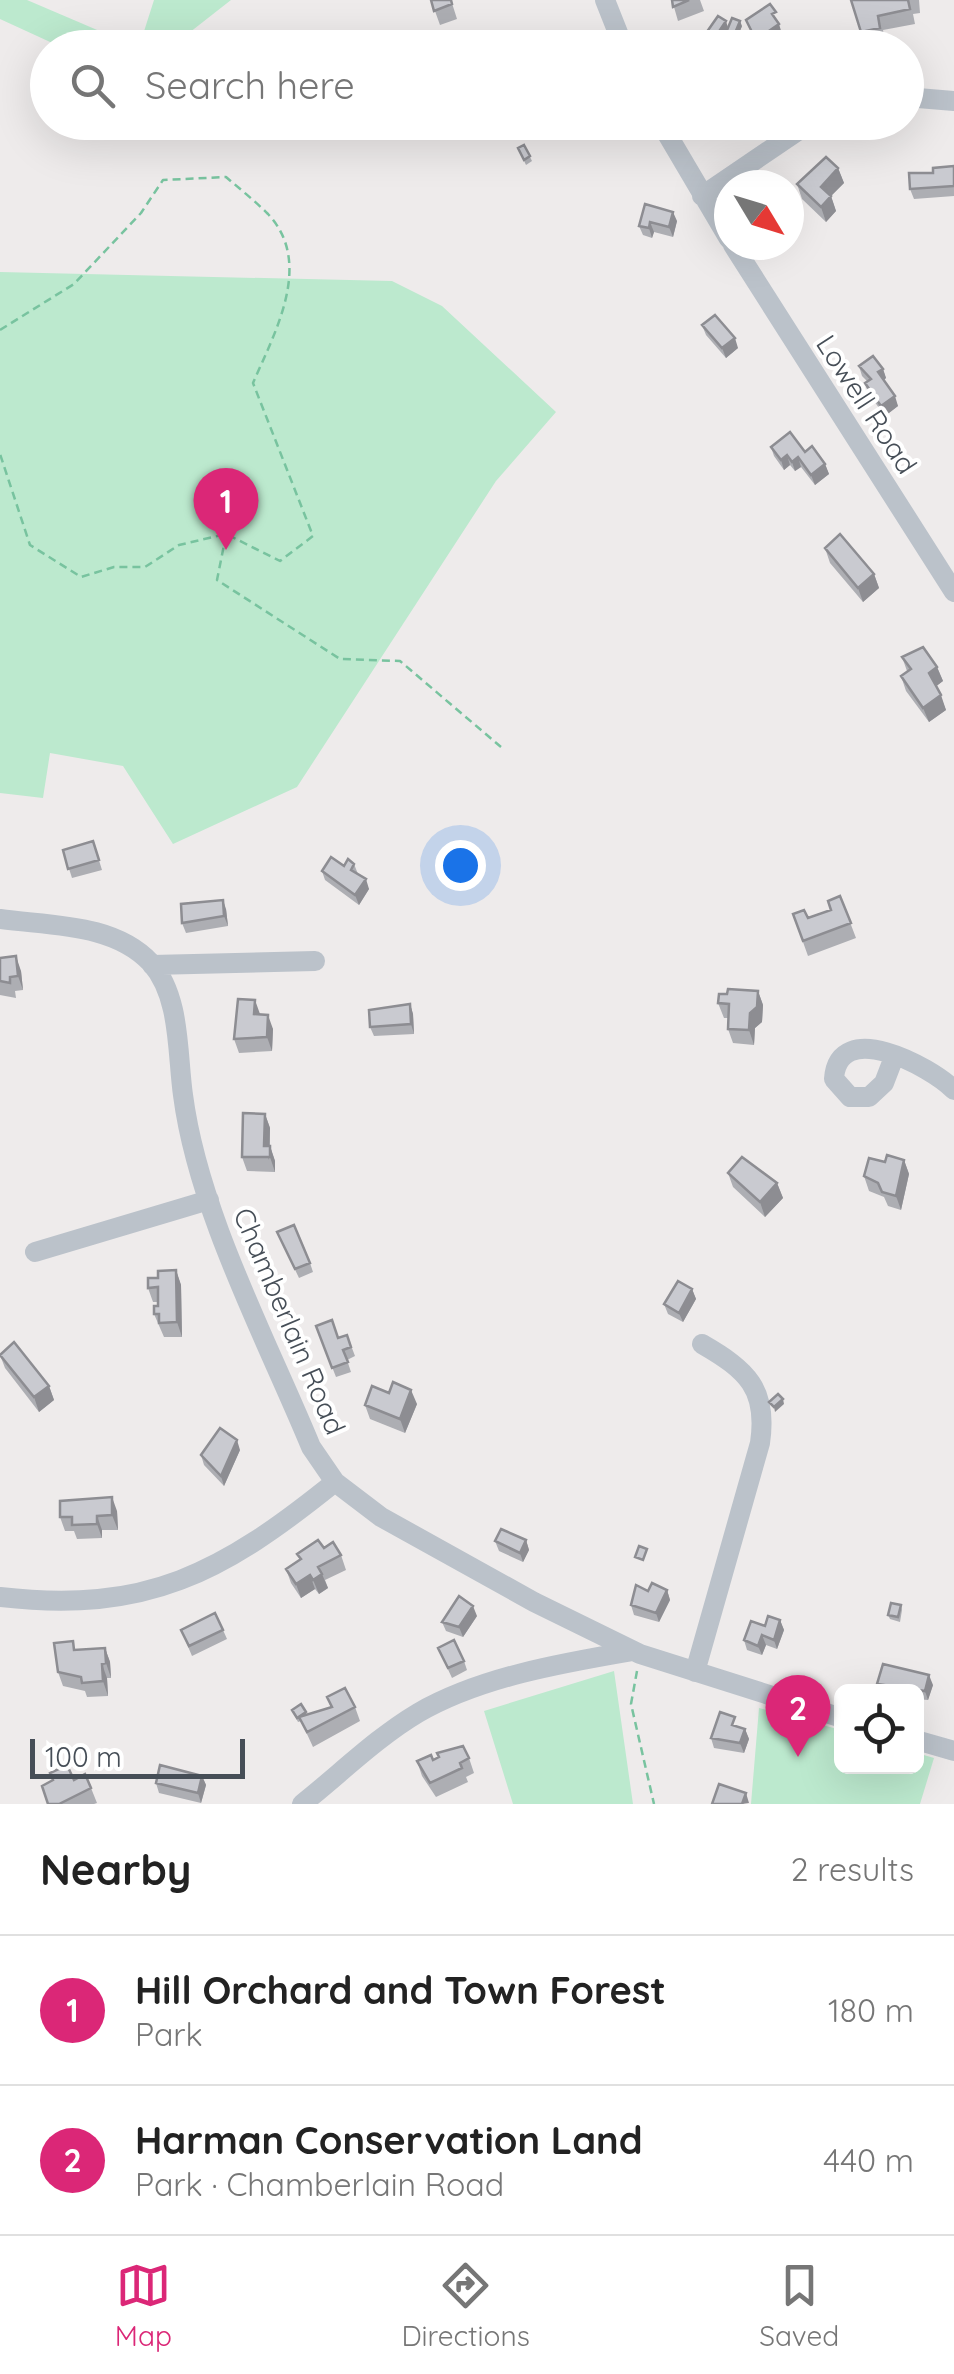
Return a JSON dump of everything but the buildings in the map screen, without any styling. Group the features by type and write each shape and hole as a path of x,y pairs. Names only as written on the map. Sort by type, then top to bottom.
{"street":[{"path":"606,0 617,30"},
{"path":"924,98 954,101"},
{"name":"Lowell Road","path":"670,140 714,215"},
{"path":"702,196 784,140"},
{"name":"Lowell Road","path":"742,260 954,592"},
{"path":"0,919 113,936 133,946 152,964 315,961"},
{"name":"Chamberlain Road","path":"152,964 171,1005 183,1100 209,1200 311,1447 335,1482 418,1538 636,1652 834,1715"},
{"path":"894,1058 931,1072 954,1090"},
{"path":"36,1252 209,1200"},
{"path":"695,1672 760,1442 765,1410 750,1381 727,1358 702,1344"},
{"path":"0,1585 0,1597 92,1603 156,1590 200,1571 335,1482"},
{"path":"302,1804 417,1714 442,1701 536,1671 636,1652"},
{"path":"924,1742 954,1751"}],"path":[{"path":"0,330 74,284 141,213 163,180 226,178 270,216 286,241 289,298 253,383 313,536 280,562 226,534 179,545 145,567 114,567 81,578 30,544 0,454"},
{"path":"226,534 217,580 340,659 400,661 501,747"},
{"path":"636,1652 631,1704 654,1804"}],"green space":[{"path":"0,0 27,0 97,30 30,33 0,19"},
{"path":"154,0 231,0 193,30 144,30"},
{"path":"0,272 392,281 442,306 556,412 496,481 297,787 173,844 123,766 50,753 43,798 0,793"},
{"path":"614,1671 633,1804 513,1804 484,1711"},
{"path":"759,1708 834,1728 834,1774 924,1774 924,1755 934,1758 920,1804 751,1804"}],"place":[{"name":"Hill Orchard and Town Forest","path":"226,550"},
{"name":"Harman Conservation Land","path":"798,1757"}]}
